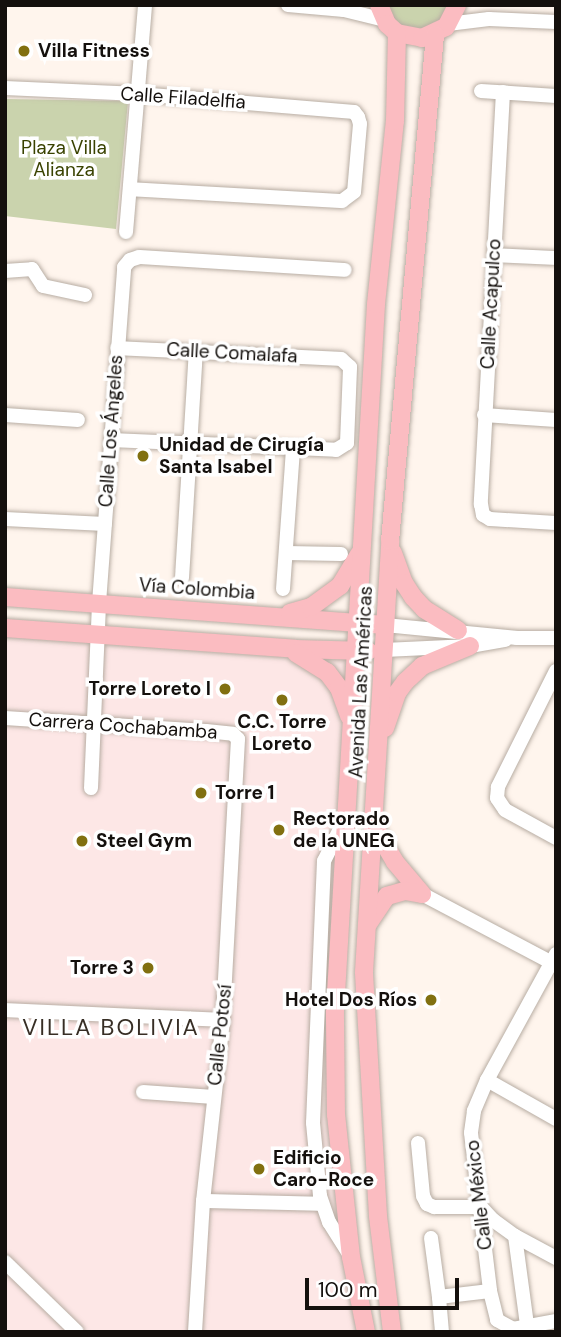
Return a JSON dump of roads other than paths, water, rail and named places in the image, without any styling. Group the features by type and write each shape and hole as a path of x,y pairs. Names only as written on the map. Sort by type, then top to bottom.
{"main road":[{"path":"387,19 409,38 441,30 457,5"},
{"name":"Avenida Las Américas","path":"366,1332 351,1257 335,1102 335,1012 376,304 395,121 387,19"},
{"name":"Avenida Las Américas","path":"392,1332 378,1216 364,972 390,541 441,30"},
{"path":"390,541 395,563 413,597 424,609 457,630"},
{"path":"272,616 311,607 340,586 355,563 363,544"},
{"name":"Vía Colombia","path":"5,597 385,625"},
{"path":"5,628 286,648 384,650"},
{"path":"378,748 397,694 405,682 422,666 470,646"},
{"path":"286,648 319,664 340,688 346,703 352,736"},
{"path":"373,824 395,862 422,894"},
{"path":"366,927 387,896 405,891 422,894"}],"street":[{"path":"125,232 145,5"},
{"path":"288,5 344,10 387,19"},
{"path":"441,30 489,19 556,22"},
{"name":"Calle Filadelfia","path":"5,88 139,94 354,112 358,117 354,192 342,201 130,188"},
{"path":"481,92 556,96"},
{"name":"Calle Acapulco","path":"503,92 484,415 483,515 490,519 556,523"},
{"path":"494,254 556,258"},
{"name":"Calle Los Ángeles","path":"91,788 99,603 124,267 130,260 139,257 345,270"},
{"path":"5,271 32,269 43,286 85,295"},
{"name":"Calle Comalafa","path":"117,348 347,361 350,367 347,443 342,448 293,449"},
{"path":"182,578 196,351"},
{"path":"5,415 78,420"},
{"path":"484,415 556,420"},
{"path":"111,440 293,449 283,589"},
{"path":"5,519 105,524"},
{"path":"286,553 341,554"},
{"path":"385,625 517,638 556,638"},
{"path":"384,650 470,646 517,638"},
{"path":"556,671 498,787 497,798 505,810 556,838"},
{"name":"Carrera Cochabamba","path":"5,718 233,734 238,739"},
{"name":"Calle Potosí","path":"195,1332 203,1201 223,1020 238,739"},
{"name":"Avenida Las Américas","path":"346,817 324,861 313,1122 322,1204 329,1222 351,1257"},
{"path":"422,894 554,960"},
{"name":"Calle México","path":"527,1325 513,1329 503,1326 497,1320 490,1291 471,1133 474,1111 488,1080 554,960"},
{"path":"5,1010 223,1020"},
{"path":"488,1080 556,1119"},
{"path":"143,1092 214,1097"},
{"path":"418,1143 423,1196 428,1204 434,1207 481,1207 492,1220 515,1236 556,1258"},
{"path":"203,1201 322,1204"},
{"path":"515,1236 527,1325 556,1321"},
{"path":"431,1238 442,1332"},
{"path":"5,1262 77,1332"},
{"path":"439,1297 490,1291"}],"place":[{"name":"Villa Fitness","path":"24,51"},
{"name":"Unidad de Cirugía Santa Isabel","path":"143,456"},
{"name":"Torre Loreto I","path":"225,689"},
{"name":"C.C. Torre Loreto","path":"282,700"},
{"name":"Torre 1","path":"201,793"},
{"name":"Rectorado de la UNEG","path":"279,830"},
{"name":"Steel Gym","path":"82,841"},
{"name":"Torre 3","path":"148,968"},
{"name":"Hotel Dos Ríos","path":"431,1000"},
{"name":"Edificio Caro-Roce","path":"259,1169"}],"district":[{"name":"VILLA BOLIVIA","path":"111,1027"}],"park label":[{"name":"Plaza Villa Alianza","path":"64,159"}]}
